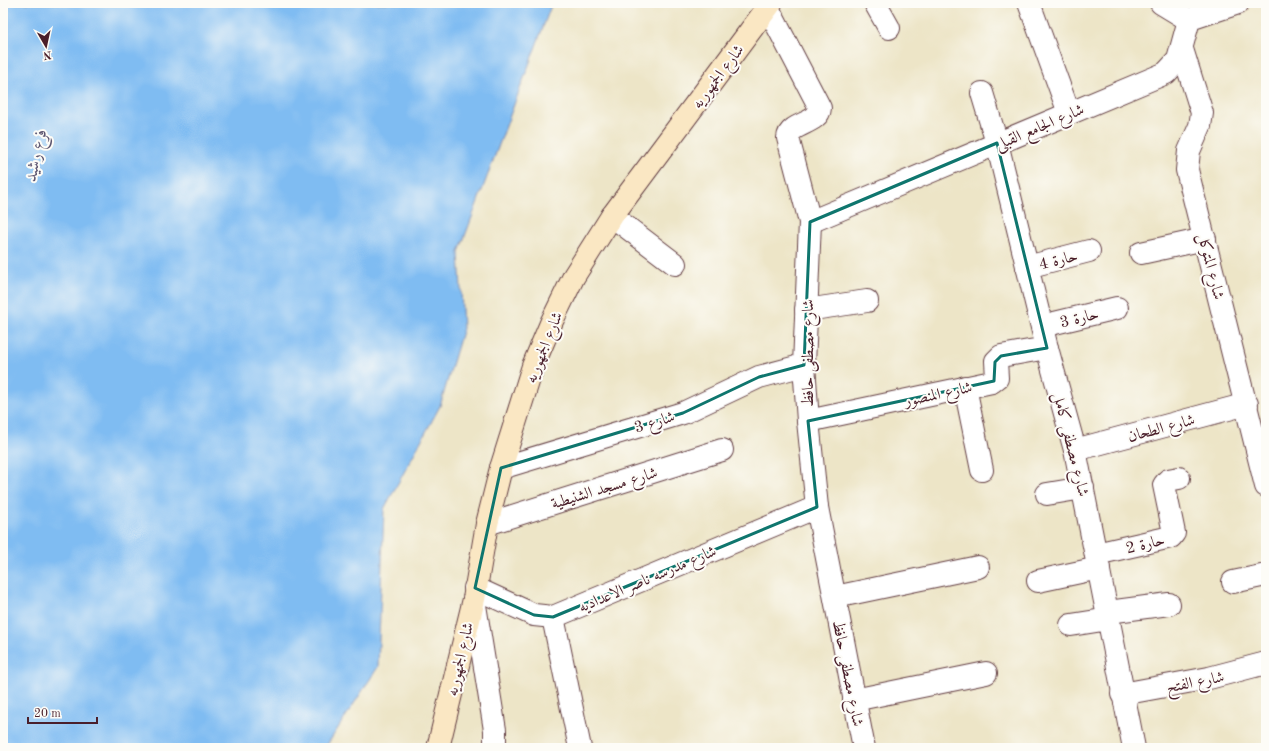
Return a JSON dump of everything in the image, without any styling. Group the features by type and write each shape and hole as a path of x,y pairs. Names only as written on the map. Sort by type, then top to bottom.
{"street":[{"path":"875,3 889,28"},
{"path":"1029,3 1069,113"},
{"path":"1161,3 1189,20 1238,3"},
{"name":"شارع الجمهوريه","path":"438,748 475,593 487,524 501,468 533,366 552,321 574,276 612,216 770,6"},
{"name":"شارع مصطفى حافظ","path":"770,6 820,108 818,115 788,135 810,222 804,364 808,421 818,507 864,748"},
{"name":"شارع الجامع القبلى","path":"810,222 1166,73 1173,67 1182,49 1189,20"},
{"name":"شارع المتوكل","path":"1182,49 1202,113 1200,126 1189,151 1187,170 1264,472"},
{"name":"شارع مصطفى كامل","path":"982,93 997,143 1047,348 1075,450 1098,561 1122,694 1134,748"},
{"path":"612,216 675,264"},
{"path":"1142,254 1205,239"},
{"name":"حارة 4","path":"1027,267 1089,251"},
{"path":"806,310 867,301"},
{"name":"حارة 3","path":"1042,326 1117,308"},
{"name":"شارع المنصور","path":"808,421 996,380 995,364 1001,356 1047,348"},
{"name":"شارع 3","path":"501,468 682,413 759,377 804,364"},
{"path":"965,387 982,470"},
{"name":"شارع الطحان","path":"1075,450 1247,404"},
{"name":"شارع مسجد الشنيطية","path":"487,524 722,450"},
{"name":"حارة 2","path":"1098,561 1171,537 1174,533 1164,485 1168,480 1179,478"},
{"path":"1047,494 1083,488"},
{"name":"شارع مدرسه ناصر الاعداديه","path":"475,593 534,615 553,617 818,507"},
{"path":"1038,581 1098,561"},
{"path":"835,598 978,567"},
{"path":"1233,582 1266,576"},
{"path":"475,593 495,730 495,748"},
{"path":"1071,625 1169,604"},
{"path":"553,617 580,748"},
{"name":"شارع الفتح","path":"1122,694 1238,672 1266,664"},
{"path":"854,700 986,673"}],"highlighted area":[{"path":"997,143 1047,348 1001,356 995,362 994,381 808,421 817,507 553,617 534,615 475,588 501,468 683,413 759,377 804,365 810,222"}],"water":[{"name":"فرع رشيد","path":"3,3 552,3 459,252 463,328 440,406 384,509 378,667 325,748 3,748"}]}
